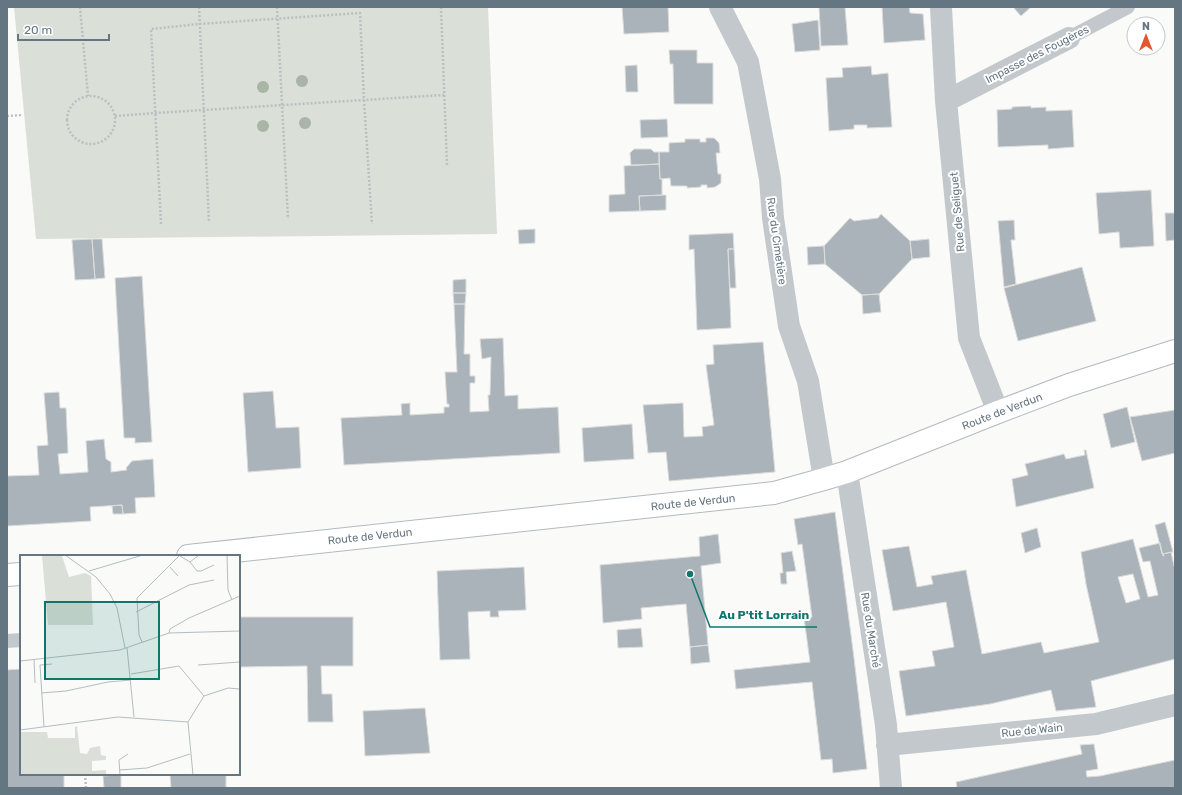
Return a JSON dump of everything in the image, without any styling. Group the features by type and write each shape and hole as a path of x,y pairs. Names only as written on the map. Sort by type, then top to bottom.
{"main road":[{"name":"Route de Verdun","path":"197,555 774,493 847,472 1069,385 1175,351"},
{"path":"7,575 20,574"}],"street":[{"name":"Rue du Cimetière","path":"720,7 748,62 770,179 773,218 789,326 808,381 824,479"},
{"name":"Rue de Seliguet","path":"941,7 946,101 969,338 998,412"},
{"name":"Impasse des Fougères","path":"946,101 1069,38"},
{"name":"Rue du Marché","path":"847,472 886,725 886,745 891,788"},
{"name":"Rue de Wain","path":"886,745 1096,724 1175,705"}],"lane":[{"name":"Impasse des Fougères","path":"1069,38 1128,7"},
{"path":"7,641 20,640"}],"path":[{"path":"80,7 88,96"},
{"path":"198,7 209,222"},
{"path":"277,7 288,219"},
{"path":"441,7 447,166"},
{"path":"161,224 154,113 151,28 360,13 372,224"},
{"path":"115,116 444,95"},
{"path":"88,96 97,96 106,100 112,107 115,116 115,126 110,135 103,141 94,144 84,143 76,139 70,132 67,122 67,113 72,105 79,99 88,96"},
{"path":"7,116 24,115"},
{"path":"85,775 86,788"}],"shaded area":[{"path":"14,7 488,7 497,234 36,239"}],"building":[{"path":"622,7 668,7 669,32 624,34"},
{"path":"819,7 845,7 848,45 821,46"},
{"path":"882,7 909,7 910,13 923,14 925,40 884,43"},
{"path":"1013,7 1031,7 1021,16"},
{"path":"818,20 820,50 795,52 792,24"},
{"path":"669,50 697,50 697,63 713,63 713,104 674,104 673,64 670,64"},
{"path":"637,65 638,92 626,92 625,66"},
{"path":"871,66 872,75 888,73 892,127 867,128 867,125 854,125 854,129 829,131 826,78 843,77 842,68"},
{"path":"1031,106 1031,108 1046,107 1046,111 1072,110 1074,147 1048,149 1048,145 998,147 997,110 1012,109 1012,107"},
{"path":"667,119 668,137 641,138 640,120"},
{"path":"706,138 714,138 719,143 720,153 716,153 718,174 721,174 721,183 715,187 707,188 707,185 701,185 701,187 687,188 687,186 671,186 670,178 660,179 659,152 669,152 669,143 685,142 685,139 700,139 700,142 706,142"},
{"path":"634,149 651,149 654,152 659,152 659,164 631,165 630,153"},
{"path":"659,164 660,179 662,179 662,195 639,196 640,211 609,212 609,195 625,194 624,166"},
{"path":"1151,190 1154,246 1120,248 1119,232 1099,234 1096,193"},
{"path":"666,195 666,210 640,211 639,196"},
{"path":"1165,213 1175,213 1175,240 1166,241"},
{"path":"881,214 910,241 912,259 879,294 862,295 825,264 824,246 850,218 854,221 878,218"},
{"path":"1014,220 1015,240 1011,241 1016,284 1004,287 998,221"},
{"path":"535,229 535,243 519,244 518,230"},
{"path":"733,233 734,249 728,249 731,328 697,330 694,249 689,250 689,235"},
{"path":"92,239 102,239 105,278 95,279"},
{"path":"92,239 95,279 75,280 72,240"},
{"path":"929,239 930,257 912,259 910,241"},
{"path":"824,246 825,264 808,265 807,247"},
{"path":"728,249 734,249 736,288 730,288"},
{"path":"1082,267 1096,321 1018,341 1004,288"},
{"path":"142,276 152,442 135,443 135,438 124,438 115,278"},
{"path":"466,279 466,293 453,293 453,280"},
{"path":"453,293 466,293 465,304 454,304"},
{"path":"879,294 881,312 863,314 862,295"},
{"path":"454,304 465,304 464,354 470,354 470,376 475,376 475,383 470,383 470,412 489,411 488,395 490,395 491,357 482,359 480,339 503,338 505,396 518,395 518,409 558,407 560,453 344,465 341,418 402,415 401,404 410,403 410,415 444,413 444,407 449,407 449,404 447,404 445,372 457,372"},
{"path":"763,342 775,472 669,481 666,452 648,453 643,405 683,403 684,437 703,436 702,427 714,425 706,365 714,364 713,345"},
{"path":"273,391 276,428 299,427 301,468 248,472 243,393"},
{"path":"59,392 60,408 66,408 68,453 58,454 60,474 88,472 86,441 104,439 106,459 111,462 111,472 127,470 126,468 132,461 153,459 155,497 135,498 136,513 123,514 122,505 90,507 91,521 7,526 7,476 39,475 37,446 48,445 44,393"},
{"path":"1127,407 1135,442 1111,448 1103,414"},
{"path":"1175,410 1175,453 1142,461 1130,417"},
{"path":"632,424 634,459 584,462 582,428"},
{"path":"1084,450 1086,450 1094,488 1016,507 1012,479 1028,475 1025,464 1064,454 1066,459 1085,455"},
{"path":"122,505 123,514 113,514 112,506"},
{"path":"835,512 867,769 833,773 832,759 821,760 812,682 736,689 734,670 810,662 804,618 812,617 802,544 798,545 794,519"},
{"path":"1165,522 1173,552 1162,554 1155,525"},
{"path":"1037,528 1041,547 1025,553 1021,533"},
{"path":"718,534 721,563 701,566 708,645 690,647 686,604 641,608 642,619 603,623 600,565 700,556 699,537"},
{"path":"1133,539 1148,597 1158,595 1150,561 1143,562 1139,548 1160,543 1163,556 1163,554 1171,552 1175,566 1175,659 1091,681 1096,707 1056,711 1051,690 990,704 906,716 899,671 935,666 932,651 954,647 946,602 893,611 882,550 909,546 917,587 933,584 931,576 966,570 982,654 1041,642 1044,653 1099,642 1086,584 1081,552","holes":["1133,574 1140,599 1126,603 1118,577"]},
{"path":"792,551 796,571 786,572 787,584 781,584 780,573 783,573 781,553"},
{"path":"524,567 526,610 498,611 499,617 490,617 490,611 468,612 470,659 440,660 437,571"},
{"path":"240,617 353,617 353,666 321,666 322,694 332,694 333,722 308,722 307,666 240,667"},
{"path":"641,628 643,647 618,648 617,630"},
{"path":"708,645 710,662 691,664 690,647"},
{"path":"20,669 20,775 64,775 64,788 7,788 7,670"},
{"path":"425,708 430,753 365,756 363,711"},
{"path":"1094,744 1098,769 1086,771 1087,777 1100,776 1175,760 1175,788 957,788 956,782 1082,754 1080,745"},
{"path":"121,775 121,788 104,788 103,776"},
{"path":"170,775 226,775 226,788 171,788"}],"place":[{"name":"Au P'tit Lorrain","path":"690,574"}]}
